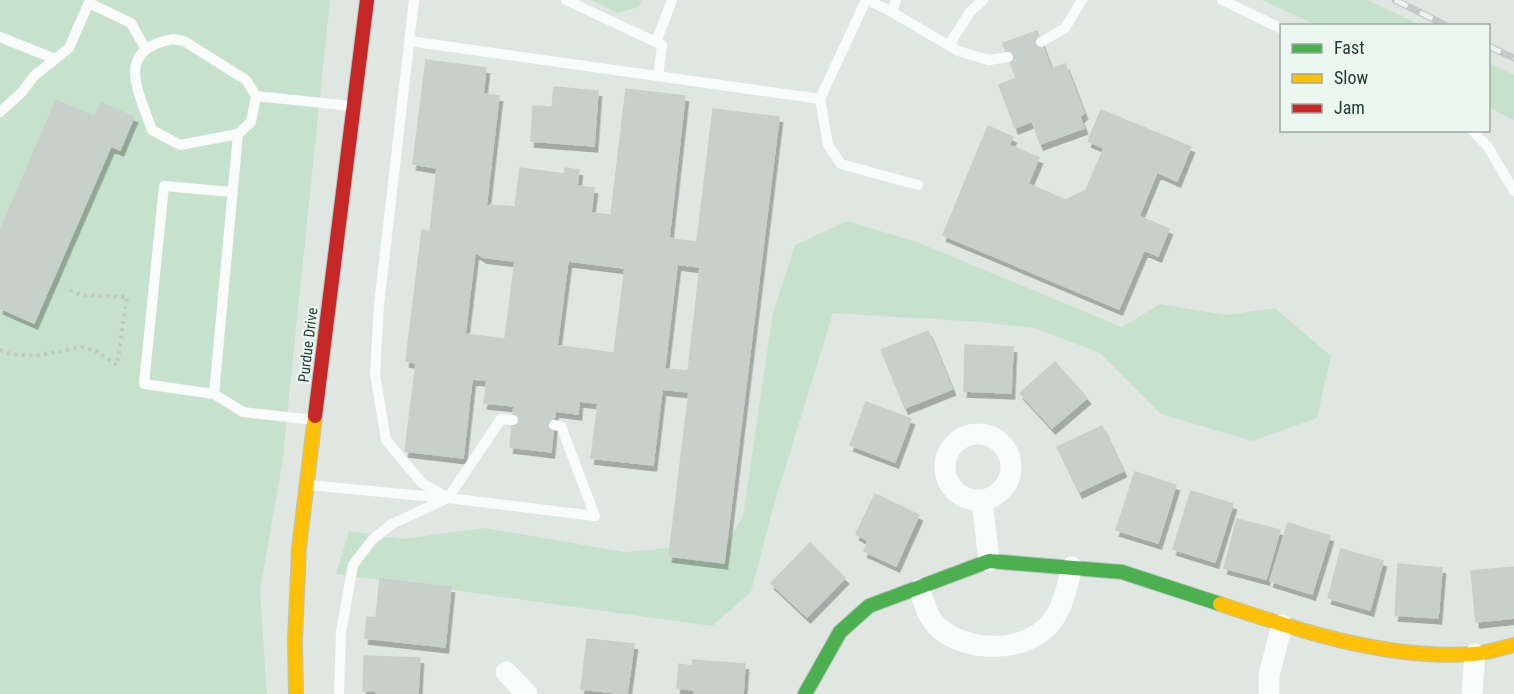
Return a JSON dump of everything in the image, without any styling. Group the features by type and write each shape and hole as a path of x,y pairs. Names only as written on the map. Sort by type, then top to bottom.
{"street":[{"name":"Purdue Drive","path":"296,694 295,640 299,549 367,0"},
{"path":"982,500 989,561"},
{"path":"805,694 840,632 869,606 920,589 989,561 1122,572 1282,625 1361,644 1417,653 1475,654 1514,645"},
{"path":"920,589 925,608 939,628 962,642 987,647 1019,642 1042,632 1062,607 1072,567"},
{"path":"1269,694 1269,675 1282,625"},
{"path":"1472,694 1475,654"},
{"path":"506,672 527,694"}],"lane":[{"path":"414,0 380,305 375,374 386,440 422,483 448,498"},
{"path":"566,0 662,45 658,76"},
{"path":"656,42 672,0"},
{"path":"918,186 841,164 828,145 820,99 867,0 949,45 990,60 1008,57"},
{"path":"892,12 896,0"},
{"path":"949,45 970,12 983,0"},
{"path":"1041,42 1065,28 1082,0"},
{"path":"1222,0 1280,29"},
{"path":"0,112 22,92 34,76 69,48 90,1 131,23 145,48"},
{"path":"0,37 55,59"},
{"path":"173,39 184,41 246,80 256,96 251,122 238,134 180,145 152,130 135,81 135,63 145,48 154,43 173,39"},
{"path":"409,41 820,99"},
{"path":"256,96 354,107"},
{"path":"1474,132 1488,147 1514,191"},
{"path":"214,394 238,134"},
{"path":"232,192 164,186 144,384 214,394 243,412 315,420"},
{"path":"339,694 341,632 353,565 372,540 392,524 448,498 501,419 513,420"},
{"path":"307,485 448,498 595,516 561,426 554,425"}],"path":[{"path":"0,350 11,354 35,356 82,347 94,350 117,365 126,297 81,295 65,288"}],"green space":[{"path":"0,0 330,0 282,465 260,590 267,694 0,694"},
{"path":"591,0 642,0 639,7 618,13"},
{"path":"1262,0 1368,0 1418,24 1314,24"},
{"path":"1490,63 1514,75 1514,120 1490,108"},
{"path":"847,221 917,242 1122,327 1160,304 1225,315 1275,308 1331,356 1317,418 1252,441 1161,414 1100,353 1034,328 981,322 833,313 775,501 751,592 712,626 336,574 349,531 402,539 484,528 625,552 727,543 743,516 773,312 795,245"}],"building":[{"path":"1037,31 1051,69 1065,64 1084,113 1080,117 1084,128 1040,144 1032,121 1015,128 999,85 1016,78 1003,43"},
{"path":"426,60 486,68 483,94 499,96 486,207 490,205 483,257 475,252 465,334 614,353 625,268 585,263 591,213 611,215 626,89 685,96 669,238 680,240 653,465 591,458 598,403 579,401 578,414 555,411 551,452 510,447 514,406 484,403 487,380 472,379 463,458 405,451 416,363 406,361 422,230 430,232 437,168 413,164"},
{"path":"554,87 598,91 594,146 531,141 533,106 552,107"},
{"path":"56,100 95,117 101,103 134,117 120,150 111,146 34,323 0,308 0,231"},
{"path":"713,109 779,117 724,563 669,556 689,392 662,389 665,369 688,371 700,267 677,264 680,240 697,242"},
{"path":"1101,110 1191,147 1177,181 1157,172 1139,216 1169,229 1158,256 1144,250 1119,309 943,235 988,126 1013,137 1009,145 1039,158 1028,184 1066,200 1086,190 1104,148 1088,141"},
{"path":"520,168 564,174 565,168 579,170 577,186 594,188 585,263 568,261 557,346 505,339 515,261 483,257 490,205 515,207"},
{"path":"928,331 952,389 905,408 881,350"},
{"path":"965,345 1013,347 1011,393 964,391"},
{"path":"1055,362 1087,398 1052,428 1020,393"},
{"path":"866,402 911,419 895,462 850,445"},
{"path":"1102,426 1123,471 1079,492 1057,447"},
{"path":"1135,472 1176,485 1158,543 1116,530"},
{"path":"1191,491 1233,504 1215,562 1173,549"},
{"path":"875,494 919,515 896,566 864,551 868,541 856,534"},
{"path":"1237,519 1280,530 1266,579 1224,568"},
{"path":"1288,523 1330,536 1312,594 1270,581"},
{"path":"810,543 845,578 807,617 771,583"},
{"path":"1341,549 1383,561 1370,610 1328,598"},
{"path":"1398,564 1442,568 1438,618 1395,615"},
{"path":"1514,567 1514,618 1476,622 1471,571"},
{"path":"380,579 451,587 445,647 365,638 367,617 376,618"},
{"path":"587,639 634,644 627,694 581,689"},
{"path":"364,656 420,658 418,694 376,694 377,691 363,691"},
{"path":"693,660 745,664 743,694 694,694 694,690 677,688 679,664 692,666"}],"railway":[{"path":"1395,0 1443,24"},
{"path":"1490,47 1514,58"}],"traffic: fast":[{"path":"805,694 840,632 869,606 989,561 1122,572 1220,604"}],"traffic: slow":[{"path":"296,694 295,640 299,548 315,416"},
{"path":"1220,604 1313,633 1409,653 1474,654 1514,645"}],"traffic: jam":[{"path":"315,416 367,0"}]}
